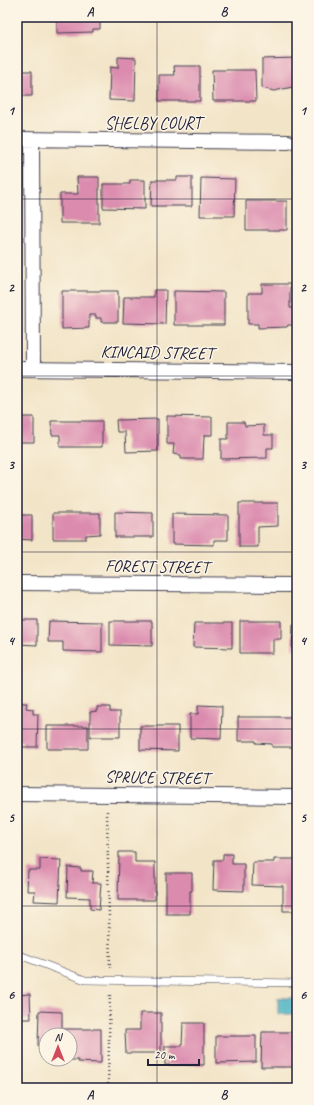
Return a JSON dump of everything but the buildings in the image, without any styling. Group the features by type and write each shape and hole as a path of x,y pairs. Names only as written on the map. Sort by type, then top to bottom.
{"street":[{"name":"SHELBY COURT","path":"17,139 288,142"},
{"path":"32,140 32,369"},
{"name":"KINCAID STREET","path":"17,369 297,372"},
{"name":"FOREST STREET","path":"17,583 297,585"},
{"name":"SPRUCE STREET","path":"17,794 297,796"}],"lane":[{"path":"17,954 85,980 297,983"}],"path":[{"path":"106,795 110,980 108,1088"}],"water":[{"path":"278,998 297,998 297,1014 278,1014"}]}
